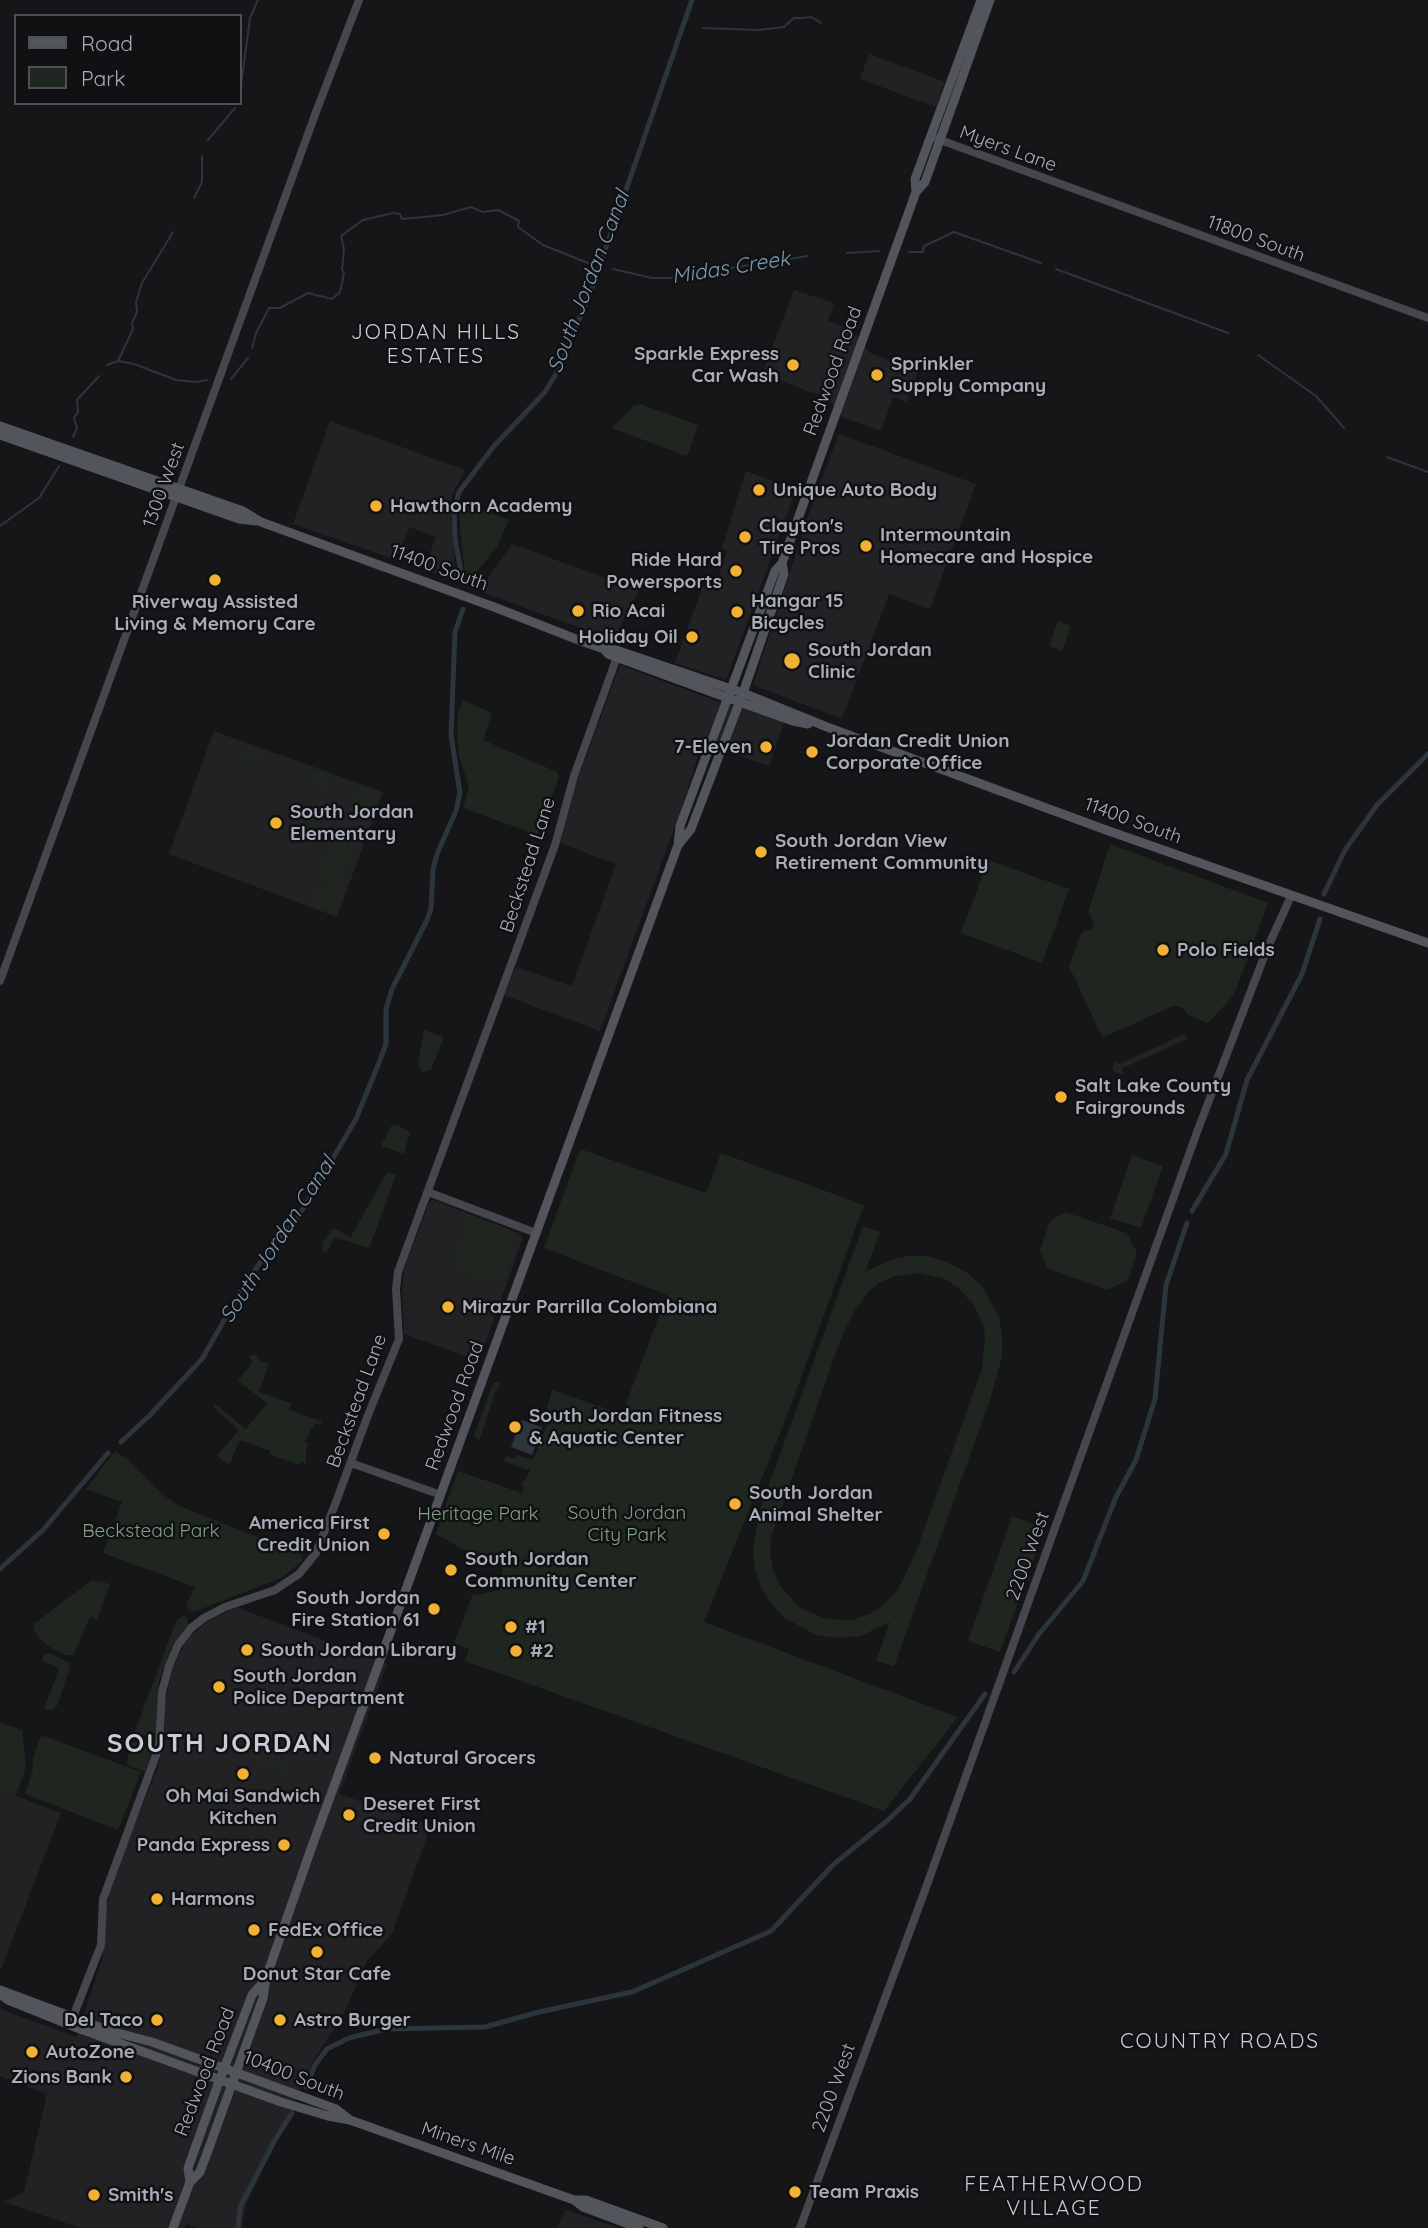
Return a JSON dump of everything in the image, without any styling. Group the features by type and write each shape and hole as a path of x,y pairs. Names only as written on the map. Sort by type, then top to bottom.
{"main road":[{"name":"Redwood Road","path":"173,2228 190,2182 200,2172 236,2073 262,1998 266,1978 678,845 680,826 775,571 782,563 916,192 925,182 936,139 981,0"},
{"name":"Redwood Road","path":"936,139 990,0"},
{"name":"11400 South","path":"0,426 178,493 239,519 261,522 604,649 616,650 729,694"},
{"name":"11400 South","path":"0,435 178,493"},
{"name":"Redwood Road","path":"678,845 691,829 742,698 784,574 782,563"},
{"name":"11400 South","path":"604,649 608,654 827,727 1291,896 1428,943"},
{"name":"Redwood Road","path":"190,2182 188,2168 224,2068 252,1996 266,1978"},
{"name":"10400 South","path":"3,1995 232,2084 328,2116 350,2120"},
{"name":"10400 South","path":"74,2022 152,2042 336,2109 350,2120"},
{"name":"Miners Mile","path":"350,2120 574,2200 583,2207 639,2228"},
{"name":"Miners Mile","path":"574,2200 586,2200 663,2228"}],"street":[{"name":"1300 West","path":"0,981 359,0"},
{"name":"Myers Lane","path":"936,139 1074,190"},
{"name":"11800 South","path":"1074,190 1428,318"},
{"name":"Beckstead Lane","path":"74,2022 90,1987 103,1937 103,1899 159,1747 164,1685 178,1645 191,1628 204,1618 225,1607 275,1590 299,1574 316,1553 399,1339 396,1289 398,1272 555,845 578,764 617,657"},
{"name":"2200 West","path":"800,2228 924,1893 1197,1132 1267,949 1291,896"},
{"path":"428,1192 536,1233"},
{"path":"351,1463 441,1496"}],"shaded area":[{"path":"869,54 945,82 936,107 860,79"},
{"path":"794,290 834,303 828,321 853,331 870,353 918,371 907,402 893,397 881,431 844,418 827,398 762,374"},
{"name":"Hawthorn Academy","path":"330,421 465,470 452,495 456,581 424,569 436,537 409,527 396,560 293,524"},
{"path":"839,434 976,484 930,609 889,594 842,719 753,685 813,502"},
{"path":"746,471 796,490 726,680 675,663 704,583 715,586 727,551 722,548"},
{"path":"512,544 639,590 613,640 482,592 483,585"},
{"path":"620,665 708,698 784,722 769,766 702,743 683,804 600,1031 504,995 516,967 572,986 616,864 560,843 573,792"},
{"name":"South Jordan Elementary","path":"214,731 383,792 337,917 169,854"},
{"path":"433,1200 521,1234 522,1240 479,1361 404,1334 404,1269 429,1203"},
{"path":"521,1420 542,1427 532,1455 511,1447"},
{"path":"236,1607 387,1664 339,1794 431,1825 392,1934 367,1961 346,2009 314,2060 245,2207 242,2228 198,2228 186,2224 185,2228 80,2228 4,2202 24,2192 47,2094 0,2076 0,2009 76,2037 102,1960 105,1911 114,1877 157,1769 165,1741 165,1703 172,1669 187,1639 207,1622"},
{"path":"0,1790 61,1813 0,1972"},
{"path":"565,2209 618,2228 558,2228"}],"green space":[{"path":"640,404 698,425 686,456 612,428 633,406"},
{"path":"460,502 509,520 498,545 466,586 460,528"},
{"path":"1058,621 1071,626 1062,651 1049,646"},
{"path":"463,700 492,713 483,740 557,772 559,777 538,835 463,808 469,787 459,756 457,737 458,712"},
{"path":"246,746 266,753 263,763 250,758 248,764 240,761"},
{"path":"313,769 333,777 327,793 320,790 322,784 309,780"},
{"path":"356,785 378,795 370,818 354,806 352,796"},
{"path":"316,797 324,800 306,848 299,845"},
{"path":"332,837 356,846 340,887 334,886 342,892 337,910 333,911 312,904 311,898 324,884 332,885 317,878"},
{"name":"Polo Fields","path":"1110,844 1268,903 1234,995 1208,1023 1188,1015 1181,1007 1173,1006 1104,1037 1100,1033 1069,966 1081,934 1085,930 1091,931 1094,921 1089,910"},
{"path":"988,860 1069,889 1042,963 961,933"},
{"path":"424,1030 444,1037 431,1070 422,1072 418,1065"},
{"path":"1185,1034 1187,1039 1121,1069 1123,1074 1115,1073 1112,1067 1116,1061 1119,1064"},
{"path":"396,1125 410,1132 404,1154 381,1146 391,1126"},
{"name":"South Jordan City Park","path":"580,1149 706,1193 721,1153 864,1205 787,1416 704,1622 958,1717 884,1811 465,1661 469,1649 454,1643 472,1596 500,1590 503,1562 463,1549 436,1534 458,1471 522,1493 522,1483 531,1467 527,1470 504,1461 506,1456 515,1459 517,1455 533,1460 547,1425 543,1423 552,1390 622,1414 667,1295 544,1248"},
{"path":"1132,1155 1163,1166 1141,1228 1110,1218"},
{"path":"387,1172 396,1175 369,1248 335,1237 327,1252 323,1251 322,1243 333,1228 349,1236 349,1240"},
{"path":"1065,1212 1127,1233 1137,1253 1128,1280 1107,1290 1047,1268 1040,1250 1050,1221"},
{"path":"470,1215 518,1234 519,1238 500,1286 450,1268"},
{"path":"863,1226 880,1232 865,1272 890,1260 926,1256 947,1262 966,1272 982,1286 999,1317 1002,1357 990,1400 894,1666 876,1661 890,1622 860,1636 836,1638 816,1635 785,1618 772,1605 755,1571 753,1549 759,1512","holes":["919,1273 945,1279 974,1305 983,1325 985,1336 982,1369 915,1554 899,1588 881,1607 870,1614 851,1620 826,1619 799,1607 779,1584 772,1567 772,1534 839,1344 853,1313 871,1289 895,1276"]},
{"path":"256,1354 257,1359 269,1364 259,1392 291,1403 289,1410 322,1421 320,1425 315,1423 305,1441 309,1444 306,1464 301,1462 300,1465 269,1454 270,1451 240,1440 229,1465 217,1456 239,1430 213,1407 215,1404 246,1429 267,1403 238,1381 253,1361 250,1356"},
{"path":"499,1382 500,1387 496,1390 479,1441 474,1436 493,1383"},
{"name":"Beckstead Park","path":"115,1451 180,1506 302,1555 302,1561 283,1577 194,1612 186,1606 195,1587 103,1553 122,1502 86,1489"},
{"path":"1012,1516 1045,1528 1000,1652 968,1641"},
{"path":"92,1580 110,1584 97,1620 89,1618 74,1655 66,1655 51,1648 39,1638 33,1628 34,1624"},
{"path":"184,1615 188,1619 188,1625 172,1647 159,1681 156,1732 149,1737 134,1734 177,1620"},
{"path":"49,1653 68,1662 70,1667 57,1706 52,1710 44,1709 59,1668 42,1661 43,1656"},
{"path":"0,1722 22,1730 26,1768 15,1797 0,1791"},
{"path":"41,1735 141,1772 118,1830 25,1794"},
{"path":"130,1742 147,1744 153,1748 145,1772 127,1765"},
{"path":"256,1753 288,1765 290,1771 285,1773 251,1761 249,1756"}],"waterway":[{"path":"242,78 250,18 258,0"},
{"name":"South Jordan Canal","path":"463,583 455,539 454,512 459,492 494,446 545,392 559,369 593,285 692,0"},
{"path":"703,28 758,30 784,27 794,18 811,17 821,23"},
{"path":"208,140 235,108"},
{"path":"194,198 202,182 202,156"},
{"name":"Midas Creek","path":"252,348 256,333 269,308 280,308 308,293 332,299 340,292 344,274 341,236 363,220 393,213 400,214 402,219 443,215 471,207 483,212 498,210 519,221 518,227 543,245 588,263"},
{"path":"118,361 133,329 136,302 142,283 173,232"},
{"name":"Midas Creek","path":"909,252 923,252 924,246 954,232 1041,263"},
{"name":"Midas Creek","path":"847,253 879,251"},
{"name":"Midas Creek","path":"613,269 652,278 716,276 730,268 808,256"},
{"name":"Midas Creek","path":"1056,269 1228,333"},
{"name":"Midas Creek","path":"1258,355 1316,396 1344,428"},
{"name":"Midas Creek","path":"231,379 248,358"},
{"name":"Midas Creek","path":"107,365 118,361 134,364 176,380 207,380"},
{"name":"Midas Creek","path":"73,437 77,428 74,418 78,412 77,400 99,376"},
{"name":"Midas Creek","path":"1387,457 1428,472"},
{"name":"Midas Creek","path":"0,526 39,498 59,466"},
{"name":"South Jordan Canal","path":"121,1442 202,1359 246,1282 293,1224 356,1119 386,1044 386,1009 392,989 431,909 433,870 456,811 460,793 451,735 455,632 463,609"},
{"path":"1324,894 1345,850 1377,805 1428,754"},
{"path":"1192,1211 1226,1154 1247,1080 1302,974 1320,919"},
{"path":"1014,1672 1039,1634 1083,1581 1116,1497 1136,1460 1155,1399 1166,1285 1187,1223"},
{"name":"South Jordan Canal","path":"0,1569 43,1530 108,1453"},
{"path":"306,2087 315,2065 327,2049 349,2038 386,2029 485,2027 632,1992 771,1931 834,1864 910,1799 985,1694"},
{"path":"238,2228 240,2207 292,2113"}],"place":[{"name":"Sparkle Express Car Wash","path":"793,365"},
{"name":"Sprinkler Supply Company","path":"877,375"},
{"name":"Unique Auto Body","path":"759,490"},
{"name":"Hawthorn Academy","path":"376,506"},
{"name":"Clayton's Tire Pros","path":"745,537"},
{"name":"Intermountain Homecare and Hospice","path":"866,546"},
{"name":"Ride Hard Powersports","path":"736,571"},
{"name":"Riverway Assisted Living & Memory Care","path":"215,580"},
{"name":"Rio Acai","path":"578,611"},
{"name":"Hangar 15 Bicycles","path":"737,612"},
{"name":"Holiday Oil","path":"692,637"},
{"name":"South Jordan Clinic","path":"792,661"},
{"name":"7-Eleven","path":"766,747"},
{"name":"Jordan Credit Union Corporate Office","path":"812,752"},
{"name":"South Jordan Elementary","path":"276,823"},
{"name":"South Jordan View Retirement Community","path":"761,852"},
{"name":"Polo Fields","path":"1163,950"},
{"name":"Salt Lake County Fairgrounds","path":"1061,1097"},
{"name":"Mirazur Parrilla Colombiana","path":"448,1307"},
{"name":"South Jordan Fitness & Aquatic Center","path":"515,1427"},
{"name":"South Jordan Animal Shelter","path":"735,1504"},
{"name":"America First Credit Union","path":"384,1534"},
{"name":"South Jordan Community Center","path":"451,1570"},
{"name":"South Jordan Fire Station 61","path":"434,1609"},
{"name":"#1","path":"511,1627"},
{"name":"South Jordan Library","path":"247,1650"},
{"name":"#2","path":"516,1651"},
{"name":"South Jordan Police Department","path":"219,1687"},
{"name":"Natural Grocers","path":"375,1758"},
{"name":"Oh Mai Sandwich Kitchen","path":"243,1774"},
{"name":"Deseret First Credit Union","path":"349,1815"},
{"name":"Panda Express","path":"284,1845"},
{"name":"Harmons","path":"157,1899"},
{"name":"FedEx Office","path":"254,1930"},
{"name":"Donut Star Cafe","path":"317,1952"},
{"name":"Del Taco","path":"157,2020"},
{"name":"Astro Burger","path":"280,2020"},
{"name":"AutoZone","path":"32,2052"},
{"name":"Zions Bank","path":"126,2077"},
{"name":"Team Praxis","path":"795,2192"},
{"name":"Smith's","path":"94,2195"}],"district":[{"name":"JORDAN HILLS ESTATES","path":"436,345"},
{"name":"SOUTH JORDAN","path":"220,1744"},
{"name":"COUNTRY ROADS","path":"1220,2042"},
{"name":"FEATHERWOOD VILLAGE","path":"1054,2197"}],"park label":[{"name":"Heritage Park","path":"478,1514"}]}
